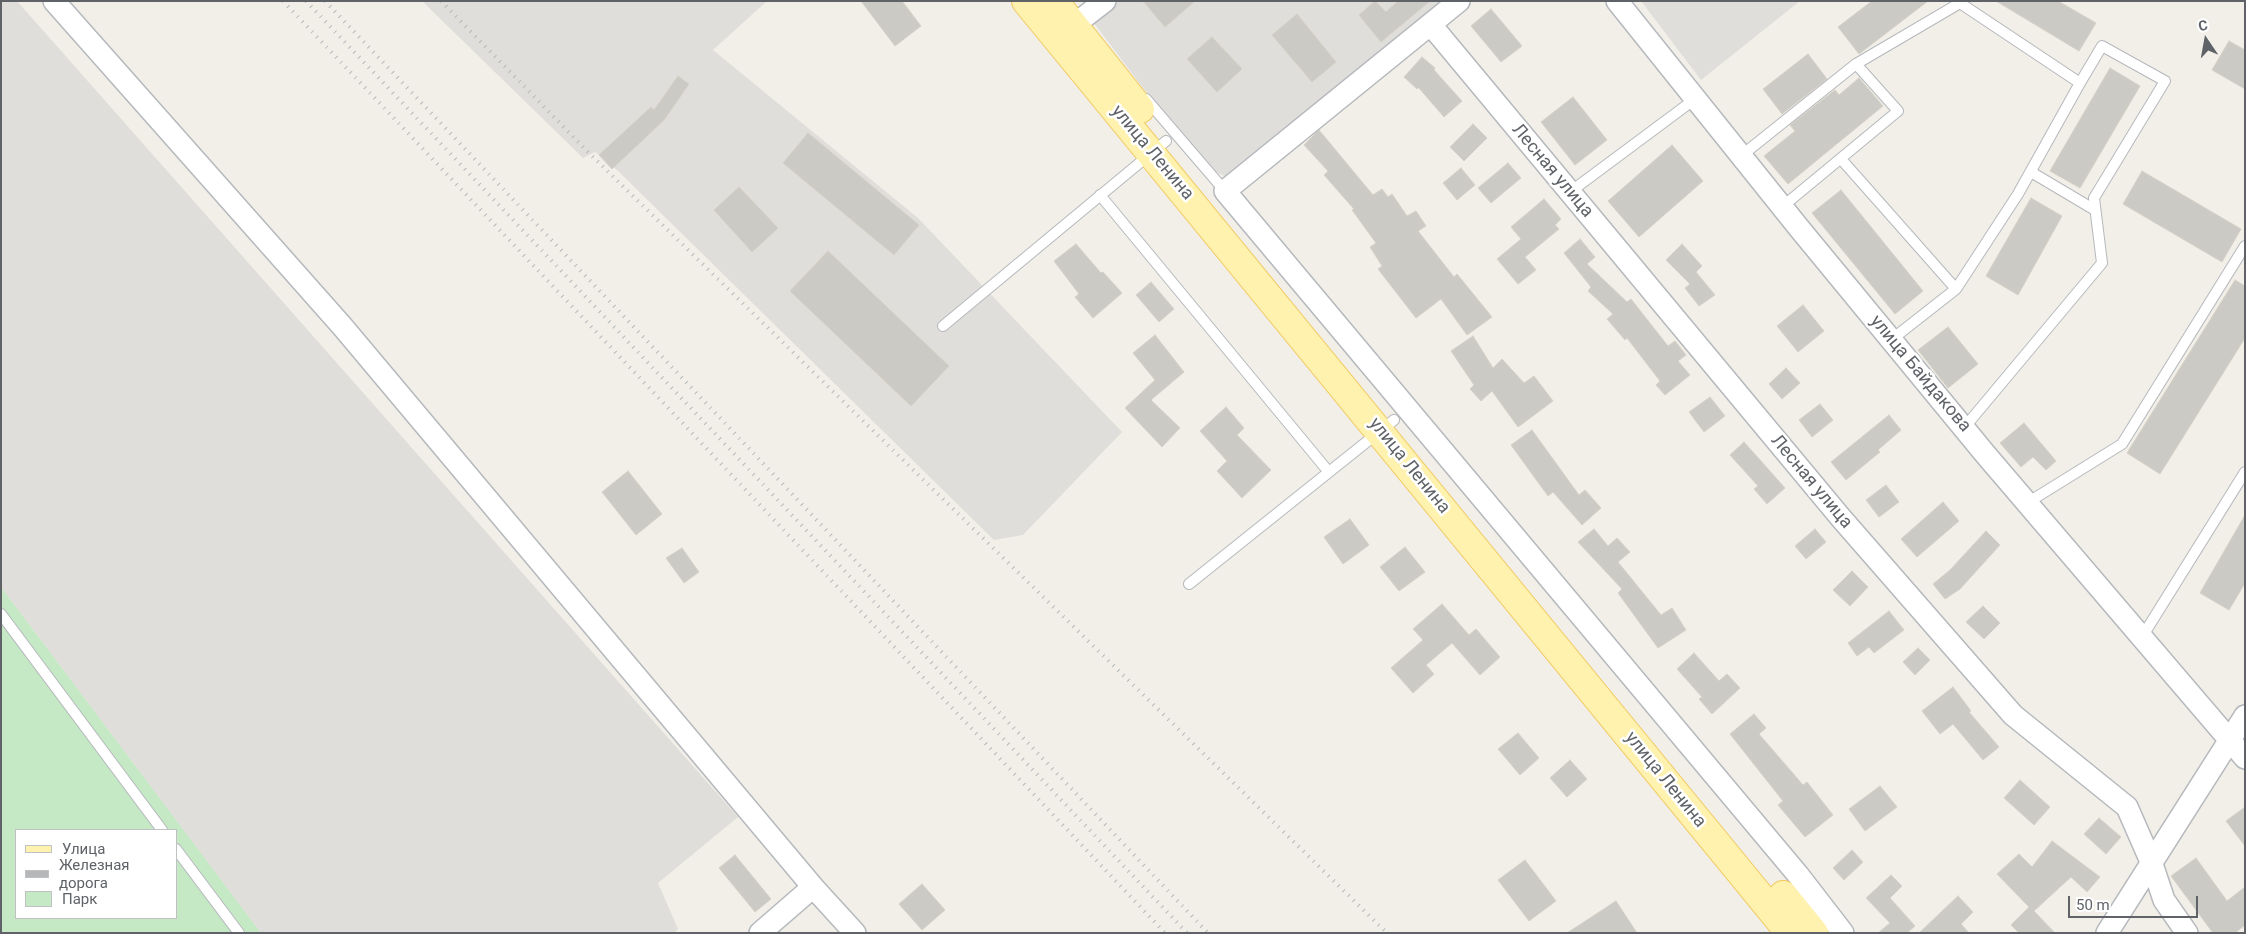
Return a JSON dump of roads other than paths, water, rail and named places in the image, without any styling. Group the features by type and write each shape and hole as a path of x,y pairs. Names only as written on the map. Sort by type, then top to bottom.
{"main road":[{"name":"улица Ленина","path":"1026,1 1065,32 1387,426 1790,933"},
{"name":"улица Ленина","path":"1054,1 1065,32"},
{"name":"улица Ленина","path":"1387,426 1814,933"}],"street":[{"path":"54,1 342,326 813,887 856,933"},
{"path":"1065,32 1105,1"},
{"path":"1225,191 1460,1"},
{"name":"улица Байдакова","path":"1617,1 1782,207 1964,428 2245,758"},
{"name":"Лесная улица","path":"1431,25 1841,518 2013,714 2126,808 2152,864 2164,900 2187,933"},
{"name":"улица Ленина","path":"1225,191 1800,876 1843,933"},
{"path":"2107,933 2231,741 2245,716"},
{"path":"760,933 813,887"}],"lane":[{"path":"1741,156 1856,64 1960,3 2080,83"},
{"path":"1891,340 1956,289 2030,172 2102,46 2165,81 2094,198 2102,263 1964,428"},
{"path":"1782,207 1898,111 1856,64"},
{"path":"1124,74 1225,191"},
{"path":"1570,192 1695,99"},
{"path":"943,326 1132,170 1158,146"},
{"path":"1841,159 1956,289"},
{"path":"2030,172 2095,210"},
{"path":"1100,195 1328,471"},
{"path":"2028,503 2122,444 2245,246"},
{"path":"1190,584 1328,471 1387,426"},
{"path":"2142,636 2245,472"},
{"path":"1,614 161,829"},
{"path":"178,852 239,933"}],"railway":[{"path":"283,1 1165,933"},
{"path":"306,1 1187,933"},
{"path":"325,1 1208,933"},
{"path":"441,1 590,154 1387,933"}]}
